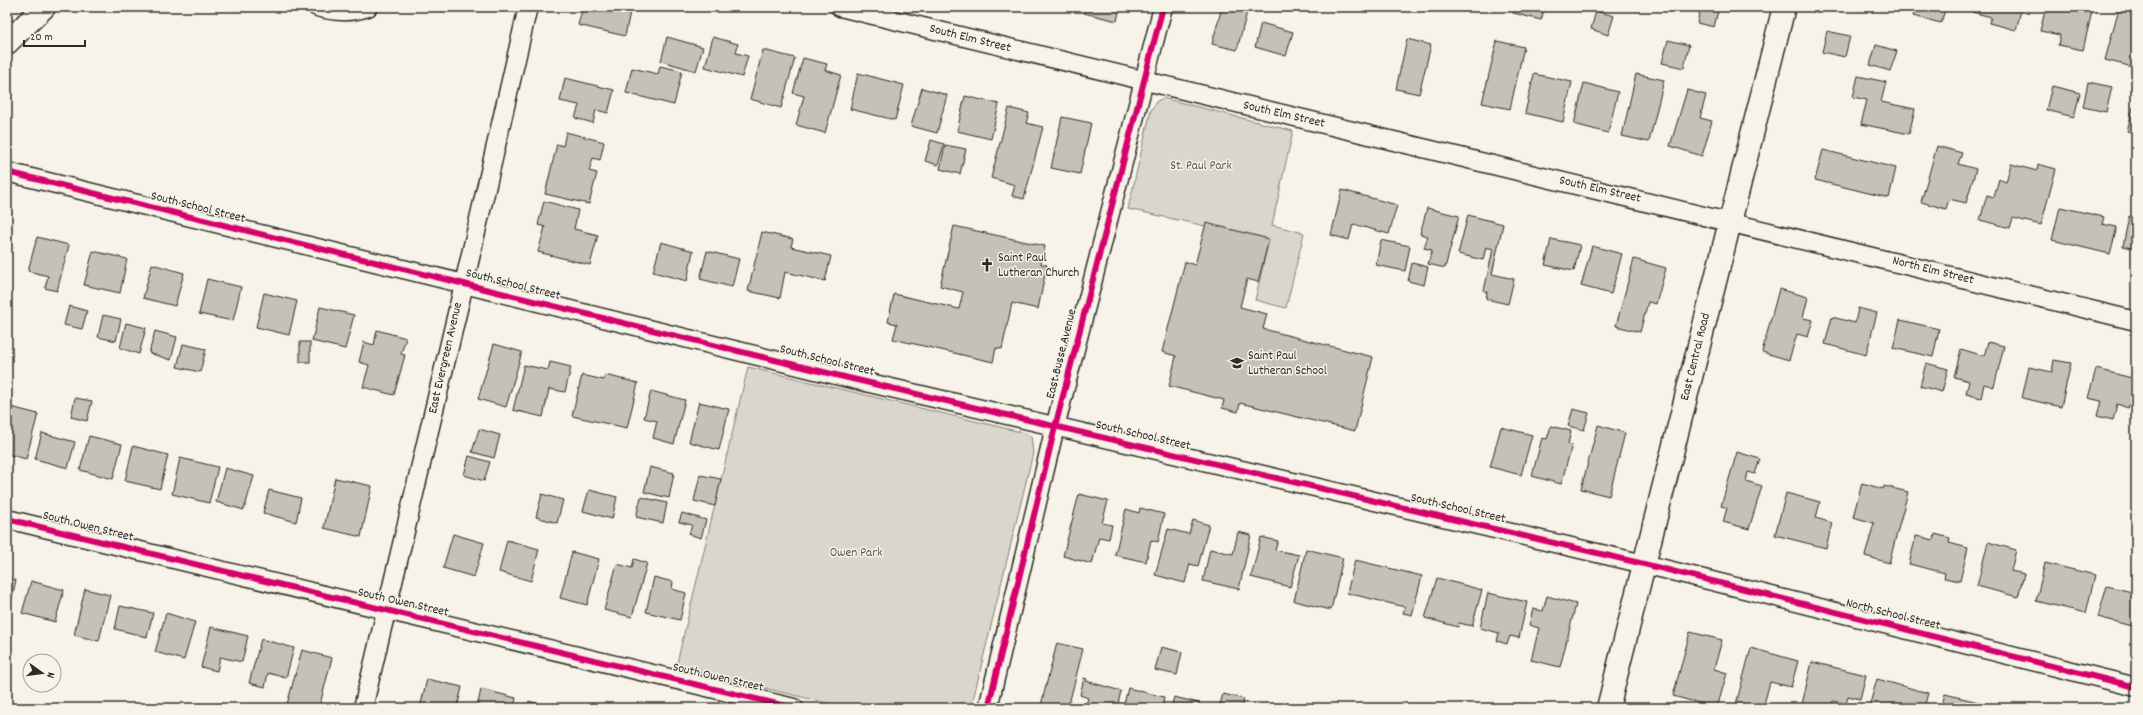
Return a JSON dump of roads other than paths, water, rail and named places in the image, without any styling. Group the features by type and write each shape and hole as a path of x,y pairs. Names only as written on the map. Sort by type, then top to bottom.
{"main road":[{"path":"7,43 44,7"},
{"name":"East Central Road","path":"1608,708 1729,221 1784,7"}],"street":[{"path":"317,7 335,12 355,12 368,7"},
{"name":"East Evergreen Avenue","path":"362,708 464,284 528,7"},
{"name":"South Elm Street","path":"840,7 1143,82 1729,221"},
{"name":"East Busse Avenue","path":"988,708 1055,427 1163,7"},
{"name":"South School Street","path":"7,172 1055,427 1644,564"},
{"name":"North Elm Street","path":"1729,221 2136,321"},
{"name":"South Owen Street","path":"7,519 794,708"},
{"name":"North School Street","path":"1644,564 2136,687"}],"place":[{"name":"Saint Paul Lutheran Church","path":"987,265"},
{"name":"Saint Paul Lutheran School","path":"1237,363"}],"park label":[{"name":"St. Paul Park","path":"1201,166"},
{"name":"Owen Park","path":"856,553"}]}
